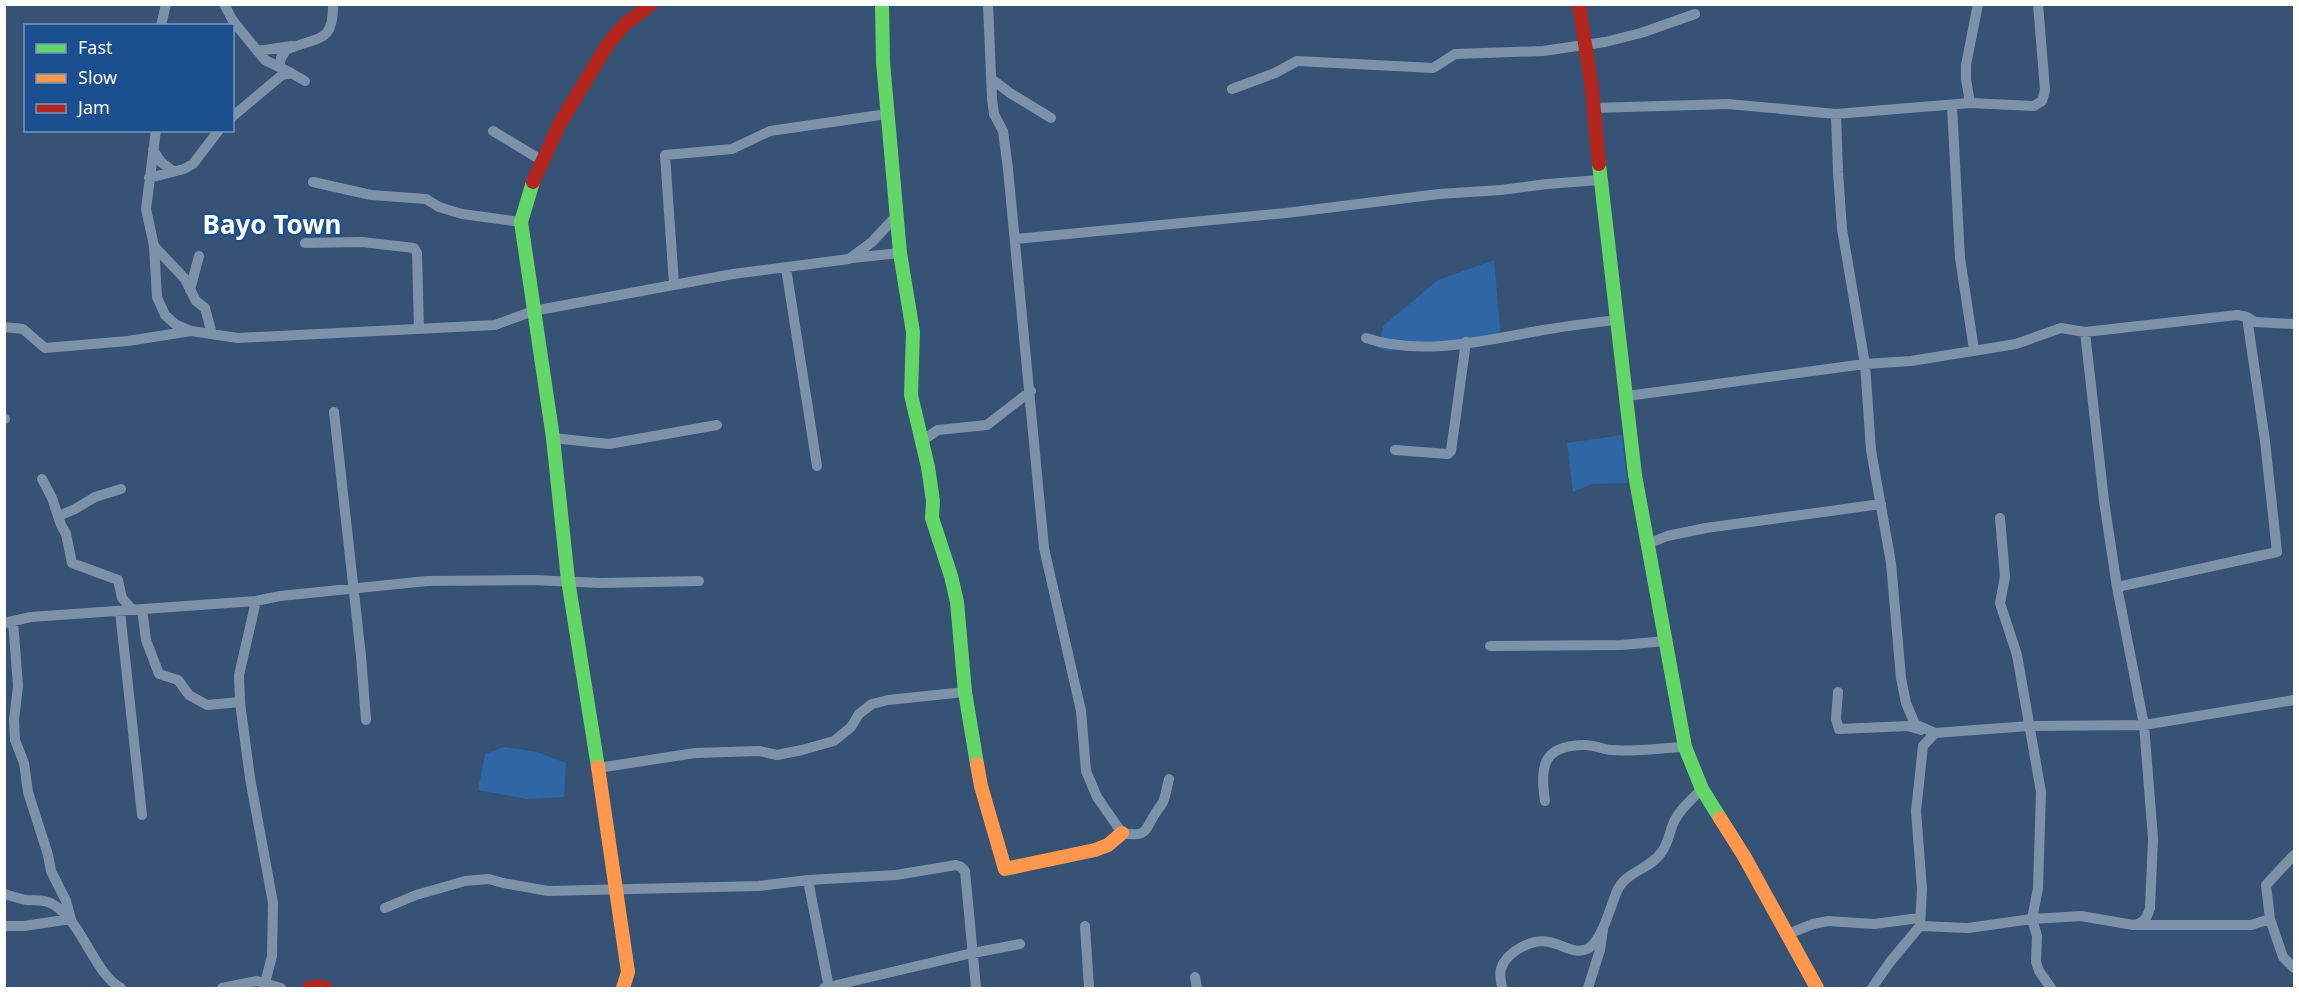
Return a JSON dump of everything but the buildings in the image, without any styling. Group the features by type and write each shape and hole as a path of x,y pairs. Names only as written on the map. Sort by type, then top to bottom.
{"main road":[{"path":"623,988 628,972 618,891 568,580 553,438 521,222 528,194 541,160 577,94 618,31 651,4"},
{"path":"882,4 887,114 900,252 913,332 911,395 923,440 933,501 932,518 957,602 965,692 981,786 1005,869 1095,850 1108,845 1122,833"},
{"path":"1579,4 1594,108 1600,180 1635,475 1684,747 1702,789 1744,856 1817,988"},
{"path":"309,988 318,986 326,988"}],"street":[{"path":"161,24 166,4"},
{"path":"224,4 232,21 265,60 305,81"},
{"path":"257,51 294,46 323,38 333,18 333,4"},
{"path":"987,4 993,107 994,114 1003,130 1031,391 1033,437 1044,548 1081,711 1086,771 1097,797 1122,833 1138,834 1151,825 1153,816 1163,801 1169,778"},
{"path":"1970,104 1966,65 1978,4"},
{"path":"1594,108 1728,104 1836,114 1970,104 2034,106 2042,101 2045,90 2038,4"},
{"path":"1232,89 1275,73 1297,61 1433,68 1455,54 1543,51 1584,45 1641,33 1695,14"},
{"path":"279,67 286,50 294,46"},
{"path":"234,115 276,78 291,73"},
{"path":"993,80 1019,100 1051,118"},
{"path":"1952,106 1960,258 1974,350"},
{"path":"674,284 665,155 732,149 770,131 887,114"},
{"path":"1836,114 1842,229 1865,364 1871,450 1891,563 1901,678 1906,703 1915,724 1935,734"},
{"path":"493,131 541,160"},
{"path":"156,132 146,209 154,246 158,297 165,315 175,324 191,331 238,338 495,325 533,311 674,284 900,252"},
{"path":"149,178 184,169 193,164 217,132"},
{"path":"153,150 161,162 173,171"},
{"path":"1015,239 1286,213 1439,194 1600,180"},
{"path":"313,182 371,195 426,199 438,207 462,214 521,222"},
{"path":"849,259 872,242 898,214"},
{"path":"305,243 362,242 414,248 417,253 419,329"},
{"path":"154,246 178,269 196,301 205,308 213,334"},
{"path":"190,290 199,256"},
{"path":"786,268 817,466"},
{"path":"1627,396 1865,364 1911,361 2016,344 2061,328 2085,332 2237,315 2255,322 2295,324"},
{"path":"2117,587 2277,552 2265,441 2247,317"},
{"path":"1366,338 1407,346 1466,342 1502,339 1616,320"},
{"path":"4,327 23,329 45,348 128,341 191,331"},
{"path":"2085,332 2104,501 2117,587 2144,725 2153,838 2152,878 2147,918 2140,924 2133,925"},
{"path":"1395,450 1448,454 1451,451 1466,342"},
{"path":"923,440 938,430 987,425 1031,391"},
{"path":"334,412 366,720"},
{"path":"553,438 609,444 717,425"},
{"path":"42,479 66,534 72,563 118,580 122,598 137,609 159,674 178,680 189,695 207,705 240,702"},
{"path":"59,516 95,496 121,489"},
{"path":"1648,544 1667,536 1717,526 1881,504"},
{"path":"2000,518 2005,577 2000,603 2017,655 2042,792 2038,888 2032,919 2037,936 2038,972 2051,988"},
{"path":"121,988 116,986 99,964 71,919 66,901 51,871 28,792 24,763 15,740 14,720 18,686 9,622 31,616 256,601 280,596 427,581 568,580 601,583 699,581"},
{"path":"256,601 239,675 240,702 250,778 273,903 272,956 265,983"},
{"path":"120,611 142,815"},
{"path":"1490,646 1621,645 1666,641"},
{"path":"598,768 695,753 759,751 777,755 813,748 834,741 851,727 859,714 872,704 888,700 965,692"},
{"path":"1838,692 1836,719 1839,729 1908,726 1935,734 2029,726 2144,725 2295,699"},
{"path":"1872,988 1920,922 1922,889 1916,811 1923,746 1935,734"},
{"path":"1545,801 1541,776 1547,759 1556,752 1585,744 1611,750 1684,747"},
{"path":"1502,987 1501,968 1518,949 1539,941 1578,951 1589,948 1603,927 1618,889 1626,878 1653,861 1661,853 1669,841 1678,814 1702,789"},
{"path":"2295,855 2266,885 2270,919 2283,957 2295,968"},
{"path":"385,908 465,881 489,879 548,891 618,891 759,886 808,880 896,875 956,865 965,871 976,988"},
{"path":"808,880 828,988 972,953 1020,944"},
{"path":"4,894 53,904 71,919"},
{"path":"1788,934 1828,921 1874,924 1920,922 1968,928 2032,919 2081,916 2133,925 2251,926 2270,919"},
{"path":"4,926 24,926 71,919"},
{"path":"1085,926 1089,988"},
{"path":"1588,988 1600,950 1603,927"},
{"path":"628,972 631,988"},
{"path":"1196,976 1197,988"},
{"path":"222,988 257,981 281,988"}],"shaded area":[{"path":"1494,260 1501,340 1386,351 1378,348 1383,326 1438,280"},
{"path":"1622,435 1627,483 1592,484 1573,492 1567,443"},
{"path":"504,747 537,752 566,763 564,797 526,799 478,790 485,754"}],"traffic: fast":[{"path":"882,4 883,62 900,253 913,332 911,395 928,467 933,501 932,518 957,602 965,692 977,764"},
{"path":"1599,164 1635,475 1685,747 1702,789 1720,818"},
{"path":"533,182 521,222 553,438 568,580 598,767"}],"traffic: slow":[{"path":"977,764 981,786 1005,869 1095,850 1108,845 1122,833"},
{"path":"598,767 628,972 623,988"},
{"path":"1720,818 1744,856 1817,988"}],"traffic: jam":[{"path":"533,182 560,123 608,44 623,26 651,4"},
{"path":"1579,4 1592,90 1599,164"},
{"path":"309,988 318,986 326,988"}],"district":[{"name":"Bayo Town","path":"272,224"}]}
